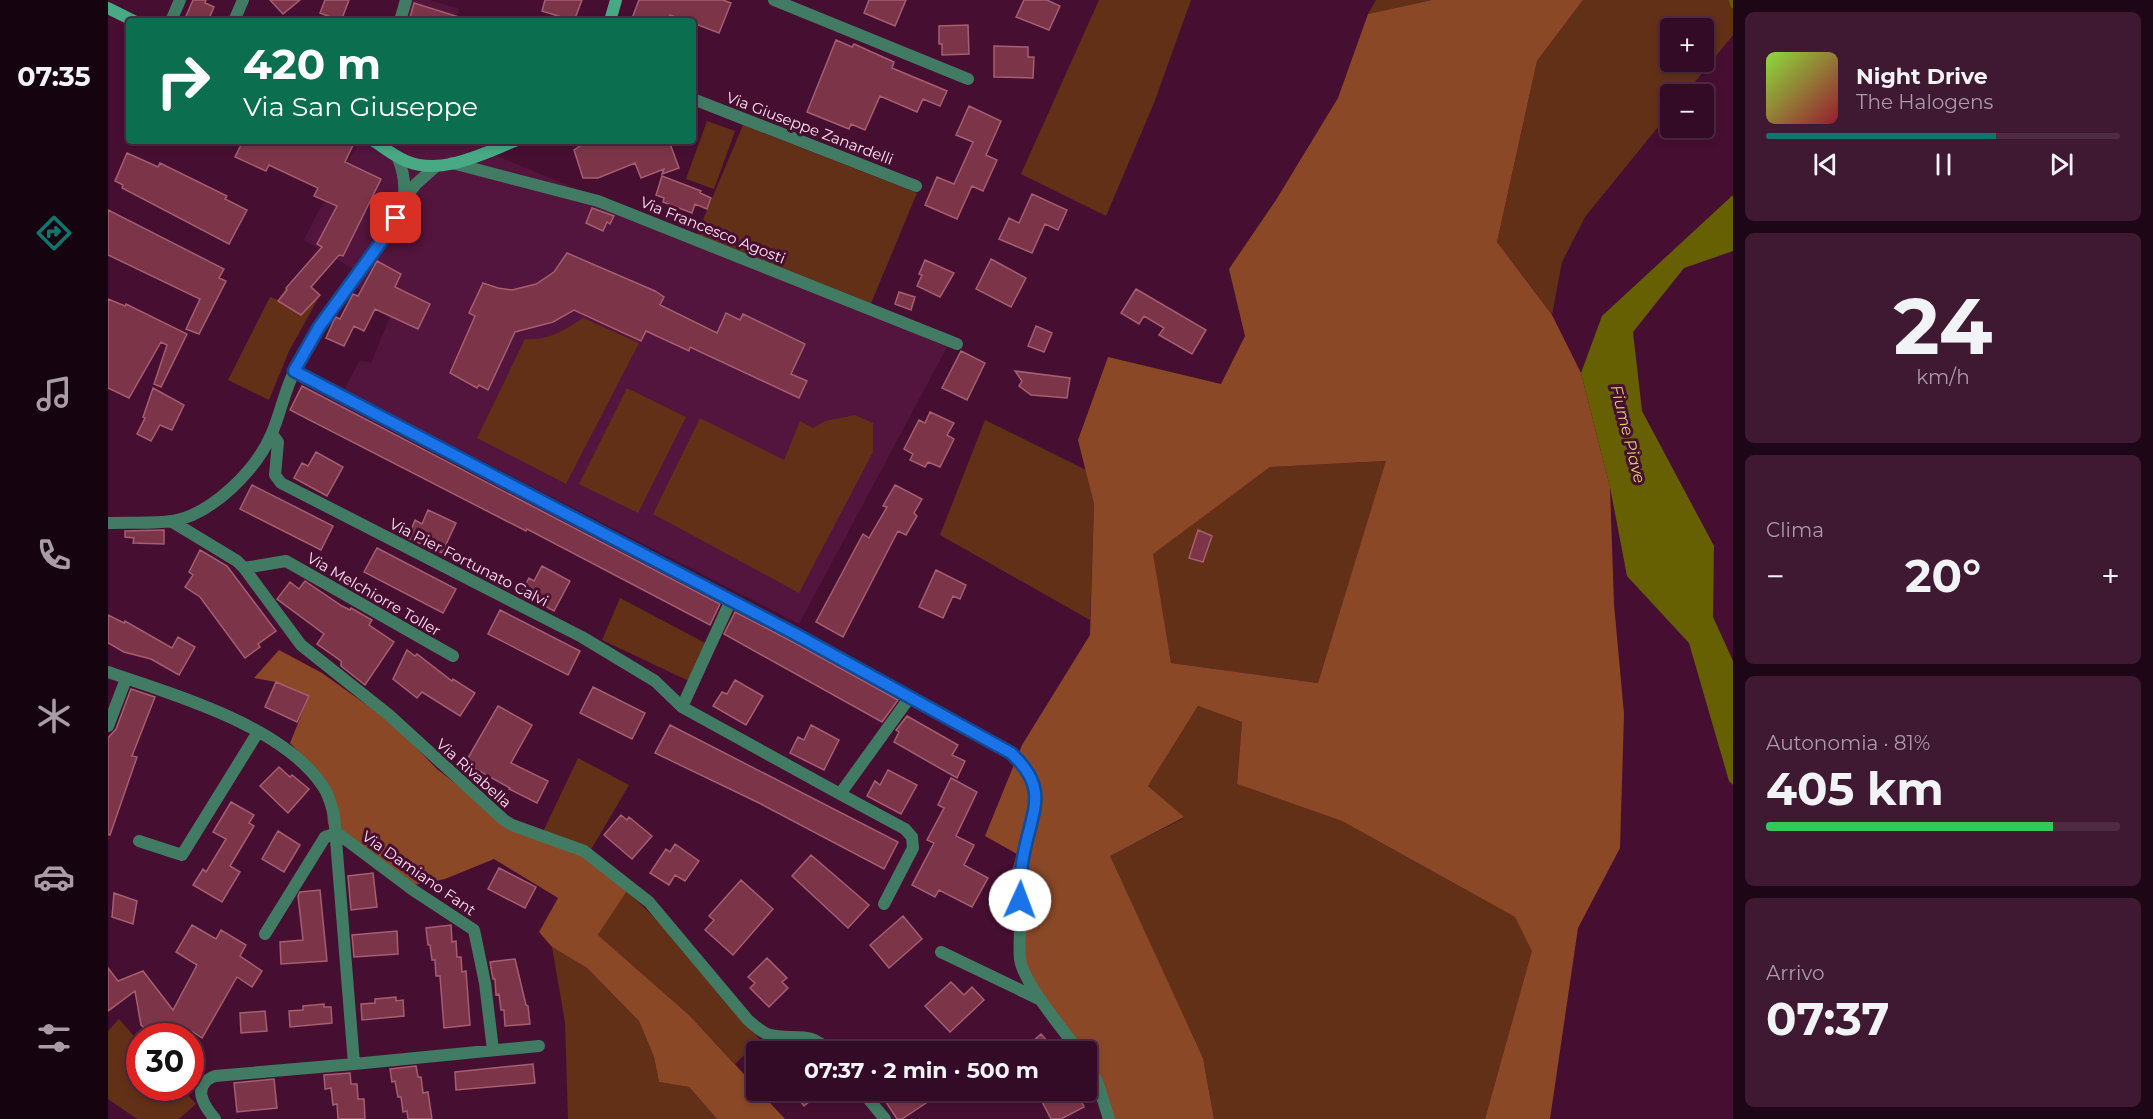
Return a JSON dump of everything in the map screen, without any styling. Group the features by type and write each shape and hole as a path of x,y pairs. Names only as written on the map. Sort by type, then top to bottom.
{"street":[{"path":"172,18 180,0"},
{"path":"235,18 243,0"},
{"path":"401,18 406,0"},
{"path":"611,18 616,0"},
{"path":"774,0 968,79"},
{"path":"108,8 128,18"},
{"name":"Via Giuseppe Zanardelli","path":"696,100 916,186"},
{"path":"378,144 398,158 417,165 435,167 506,144"},
{"path":"398,158 405,178 404,199"},
{"name":"Via Francesco Agosti","path":"452,163 598,201 957,344"},
{"path":"108,523 171,521 202,511 221,497 253,463 272,434 294,371 319,327 389,231 404,199 416,184 435,167"},
{"path":"294,371 731,600 1002,747 1019,760 1035,787 1035,810 1020,872 1020,960 1042,1000 1071,1041"},
{"name":"Via Pier Fortunato Calvi","path":"272,434 278,442 275,475 282,483 582,637 656,681 682,707 905,829 912,837 913,848 884,904"},
{"name":"Via Rivabella","path":"171,521 237,561 301,645 389,715 504,820 512,825 577,848 591,856 649,902 748,1020 766,1033 786,1038 806,1036 815,1041"},
{"name":"Via Melchiorre Toller","path":"244,568 286,561 453,656"},
{"path":"682,707 731,600"},
{"path":"108,672 220,713 258,732 290,752 324,787 330,801 337,833 325,837 265,934"},
{"path":"108,726 126,679"},
{"path":"840,794 910,697"},
{"path":"139,841 182,855 258,732"},
{"name":"Via Damiano Fant","path":"337,833 413,890 474,930 485,983 493,1050"},
{"name":"Via Damiano Fant","path":"337,833 354,1064"},
{"path":"940,952 1042,1000"},
{"path":"215,1119 203,1103 201,1090 204,1083 215,1076 539,1046"},
{"path":"1097,1083 1109,1119"},
{"path":"870,1101 885,1119"}],"shaded area":[{"path":"402,0 430,0 459,9 457,18 397,18"},
{"path":"1099,0 1191,0 1154,103 1106,216 1021,174"},
{"path":"1376,0 1432,0 1368,14"},
{"path":"1432,0 1583,0 1537,61 1497,242 1552,315 1581,373 1610,487 1614,604 1624,714 1620,848 1578,928 1550,1119 1485,1119 1532,951 1515,917 1342,821 1237,784 1242,722 1198,706 1148,786 1184,817 1110,856 1203,1058 1214,1119 1112,1119 1097,1083 1097,1041 1076,1041 1024,972 1019,880 1009,880 1017,854 985,836 1022,745 1090,635 1094,504 1078,440 1108,357 1221,384 1245,336 1229,269 1276,200 1338,98 1368,14","holes":["1386,461 1318,683 1171,663 1153,554 1270,467"]},
{"path":"1583,0 1733,0 1733,35 1714,58 1714,18 1660,18 1660,72 1703,72 1693,84 1660,84 1660,125 1585,217 1562,262 1552,315 1497,242 1537,61"},
{"path":"707,121 735,131 714,189 686,179"},
{"path":"743,125 917,193 867,313 695,239"},
{"path":"358,144 492,144 479,149 600,198 947,347 799,624 344,390 360,360 371,363 393,309 355,287 364,275 304,240"},
{"path":"317,253 330,264 311,286 320,295 289,351 269,400 228,380 270,297 278,300"},
{"path":"583,318 639,343 566,484 477,438 525,339 549,336"},
{"path":"627,388 686,417 638,513 579,484"},
{"path":"855,415 873,423 873,452 799,593 653,514 700,418 784,460 800,421 813,428 825,421"},
{"path":"985,420 1086,470 1094,504 1090,620 940,535"},
{"path":"1387,461 1318,683 1171,663 1152,554 1270,467"},
{"path":"620,598 709,645 691,682 602,640"},
{"path":"279,650 322,673 392,723 437,769 491,812 586,858 627,891 598,935 689,1015 746,1076 746,1101 768,1101 785,1119 717,1119 689,1087 659,1082 654,1057 639,1021 587,968 552,947 539,932 558,898 494,859 445,879 403,887 328,824 324,778 290,743 309,696 276,682 254,678"},
{"path":"1198,706 1242,722 1237,784 1342,821 1515,917 1533,950 1485,1119 1214,1119 1203,1058 1109,856 1184,818 1148,786"},
{"path":"578,758 629,785 586,858 542,834"},
{"path":"627,891 673,936 760,1040 746,1041 746,1053 735,1064 689,1015 598,935"},
{"path":"552,947 587,968 639,1021 654,1057 659,1082 689,1087 717,1119 568,1119 565,1022"},
{"path":"119,1019 126,1027 126,1101 193,1101 196,1104 179,1119 137,1119 108,1099 108,1031"}],"water":[{"name":"Fiume Piave","path":"1733,195 1733,251 1684,268 1633,332 1642,411 1714,546 1713,617 1733,661 1733,785 1729,781 1689,643 1627,576 1610,487 1581,373 1602,316"}],"building":[{"path":"193,0 206,0 205,3 214,7 209,18 185,18"},
{"path":"270,0 300,0 283,14"},
{"path":"325,0 349,0 342,18 333,18 320,13"},
{"path":"545,0 582,0 575,18 564,18 542,11"},
{"path":"639,0 723,0 731,3 719,33 696,24 696,18 678,18 670,15 669,18 632,18"},
{"path":"869,0 906,0 895,26 864,13"},
{"path":"1024,0 1047,0 1060,6 1049,30 1016,17"},
{"path":"414,3 462,18 410,18"},
{"path":"968,25 969,54 942,55 942,44 939,44 939,26"},
{"path":"836,40 852,47 854,44 894,62 892,68 947,91 940,106 923,99 917,112 880,96 865,130 851,124 849,129 807,112"},
{"path":"994,46 1028,47 1028,57 1034,57 1033,78 994,77"},
{"path":"969,106 1001,121 986,155 997,160 983,191 972,186 957,219 925,205 937,177 954,184 973,142 956,135"},
{"path":"242,144 354,144 345,162 381,179 343,256 339,255 311,287 320,295 301,315 278,301 287,290 286,288 322,247 317,244 337,206 314,196 318,188 269,165 266,171 235,157"},
{"path":"583,144 670,144 679,168 662,174 664,169 641,178 635,163 598,178 583,178 574,150"},
{"path":"127,153 158,167 160,163 227,196 225,199 247,210 229,244 122,188 123,185 115,181"},
{"path":"662,176 701,191 700,193 711,198 707,209 695,204 692,213 663,202 664,198 656,195"},
{"path":"1032,194 1067,210 1058,230 1045,224 1032,253 999,239 1009,218 1019,223"},
{"path":"592,208 614,216 610,224 607,222 603,231 586,223"},
{"path":"108,210 224,269 219,278 226,281 199,334 186,329 200,299 108,255"},
{"path":"567,253 655,291 664,297 660,305 717,333 726,313 740,320 743,314 805,344 791,374 807,381 799,398 690,347 689,351 646,331 641,341 574,310 553,322 515,332 488,390 479,385 477,388 450,373 475,316 469,313 483,283 512,290 536,284 554,272"},
{"path":"991,259 1026,278 1011,307 976,289"},
{"path":"925,260 954,273 940,297 917,286"},
{"path":"377,261 401,274 395,287 430,304 418,329 375,309 364,331 354,326 344,346 326,338 334,320 336,317 340,319 353,294 358,296"},
{"path":"1136,289 1206,330 1192,354 1159,335 1164,328 1144,316 1139,324 1121,313"},
{"path":"899,292 915,297 911,310 895,304"},
{"path":"108,299 125,306 126,304 187,334 161,387 154,384 167,345 161,342 129,398 108,388"},
{"path":"1036,326 1052,333 1044,352 1028,346"},
{"path":"961,351 985,363 967,400 942,388"},
{"path":"1015,371 1070,378 1067,398 1031,395 1019,386 1022,381"},
{"path":"302,386 720,604 710,625 527,529 526,531 290,410"},
{"path":"153,388 184,405 172,430 160,425 151,441 137,434 145,418 143,417"},
{"path":"930,412 954,423 947,435 954,439 940,467 928,462 925,467 910,460 913,454 904,449 919,420 925,423"},
{"path":"316,452 343,467 327,496 294,478 302,463 308,466"},
{"path":"252,485 333,526 321,550 240,509"},
{"path":"895,485 922,499 914,513 917,516 906,535 898,531 843,637 816,622 863,534 869,538 887,507 883,506"},
{"path":"428,510 456,523 442,553 408,538 415,520 422,524"},
{"path":"164,530 164,544 133,543 134,538 125,537 125,531"},
{"path":"1198,530 1212,536 1203,562 1189,558"},
{"path":"377,548 456,589 443,613 364,572"},
{"path":"200,550 227,566 276,631 258,644 260,647 245,658 200,597 185,587 193,575 189,572"},
{"path":"542,566 570,581 554,611 521,593 529,578 534,581"},
{"path":"936,570 966,585 960,599 953,596 943,618 919,607"},
{"path":"305,581 342,606 350,610 351,608 372,620 369,625 394,642 365,685 341,666 341,661 317,644 324,634 277,599 290,582 299,589"},
{"path":"500,610 580,651 568,675 488,634"},
{"path":"735,612 898,700 882,722 724,634"},
{"path":"108,615 124,623 125,621 172,648 178,637 195,647 179,675 151,659 124,652 108,643"},
{"path":"407,650 415,656 417,654 452,681 453,679 475,693 460,716 422,692 417,698 393,679"},
{"path":"735,680 763,696 746,725 713,706 722,692 727,694"},
{"path":"276,682 309,696 297,722 265,707"},
{"path":"593,687 645,713 632,739 580,713"},
{"path":"131,689 155,697 132,756 137,757 110,835 108,835 108,738 116,729"},
{"path":"498,706 532,725 511,763 548,781 537,803 465,763"},
{"path":"907,716 958,745 952,755 965,761 957,778 894,742 899,732 896,730"},
{"path":"670,725 898,842 884,869 757,802 655,753"},
{"path":"811,725 839,740 824,770 790,753 798,737 804,740"},
{"path":"279,767 309,789 288,813 260,786"},
{"path":"888,770 917,785 901,814 867,796 875,781 880,785"},
{"path":"951,778 977,792 956,836 974,845 964,865 988,878 972,907 939,890 935,897 912,885 934,843 927,840 944,808 938,805"},
{"path":"231,802 254,815 249,823 254,826 230,866 240,872 222,902 193,885 203,869 206,872 226,839 213,832"},
{"path":"621,815 627,820 629,817 652,836 632,859 604,835"},
{"path":"278,831 300,845 284,872 262,859"},
{"path":"675,844 699,861 685,881 675,875 669,885 650,873 666,849 670,852"},
{"path":"811,855 869,905 848,928 792,876"},
{"path":"499,868 536,887 525,908 488,889"},
{"path":"373,873 377,907 351,910 348,876"},
{"path":"741,880 773,909 733,955 705,930 714,920 709,916"},
{"path":"320,890 327,961 281,964 280,942 303,940 298,896 300,892"},
{"path":"114,893 137,901 133,924 112,917"},
{"path":"903,916 922,939 889,968 870,945"},
{"path":"192,925 216,939 221,930 246,945 240,956 262,971 252,987 237,977 204,1035 204,1023 141,1023 135,991 108,1011 108,968 118,981 143,971 173,1010 197,965 176,952"},
{"path":"451,925 452,942 456,941 457,957 461,957 462,972 466,971 470,1025 444,1028 440,976 436,976 435,960 432,960 426,928"},
{"path":"397,931 398,954 354,957 352,935"},
{"path":"767,958 787,978 782,982 788,988 769,1007 750,988 755,983 748,977"},
{"path":"515,959 528,1006 530,1024 505,1026 504,1010 501,1010 499,994 496,995 495,979 493,979 490,962"},
{"path":"951,982 964,995 972,987 984,1000 950,1032 925,1006"},
{"path":"396,997 396,1001 403,1000 404,1016 362,1020 361,1004 375,1003 375,999"},
{"path":"324,1004 324,1007 331,1007 332,1023 290,1027 289,1011 303,1010 303,1006"},
{"path":"265,1011 267,1031 241,1033 240,1013"},
{"path":"1041,1034 1047,1041 1033,1041"},
{"path":"533,1064 535,1083 456,1090 455,1072"},
{"path":"416,1066 418,1077 421,1077 423,1093 428,1092 432,1119 408,1119 407,1111 403,1112 401,1097 398,1097 395,1081 392,1082 390,1069"},
{"path":"350,1073 351,1084 357,1084 358,1099 364,1099 365,1119 338,1119 337,1104 333,1105 331,1088 325,1089 324,1075"},
{"path":"274,1079 277,1108 237,1112 234,1083"},
{"path":"800,1101 810,1101 804,1106"},
{"path":"885,1101 929,1101 902,1119 897,1119"},
{"path":"1042,1101 1081,1101 1084,1107 1061,1119 1051,1119"}],"waterway":[{"path":"1731,0 1733,6"}],"route":[{"path":"396,218 319,327 294,371 797,635 1011,753 1026,769 1035,787 1036,798 1033,820 1021,865 1020,900"}]}
